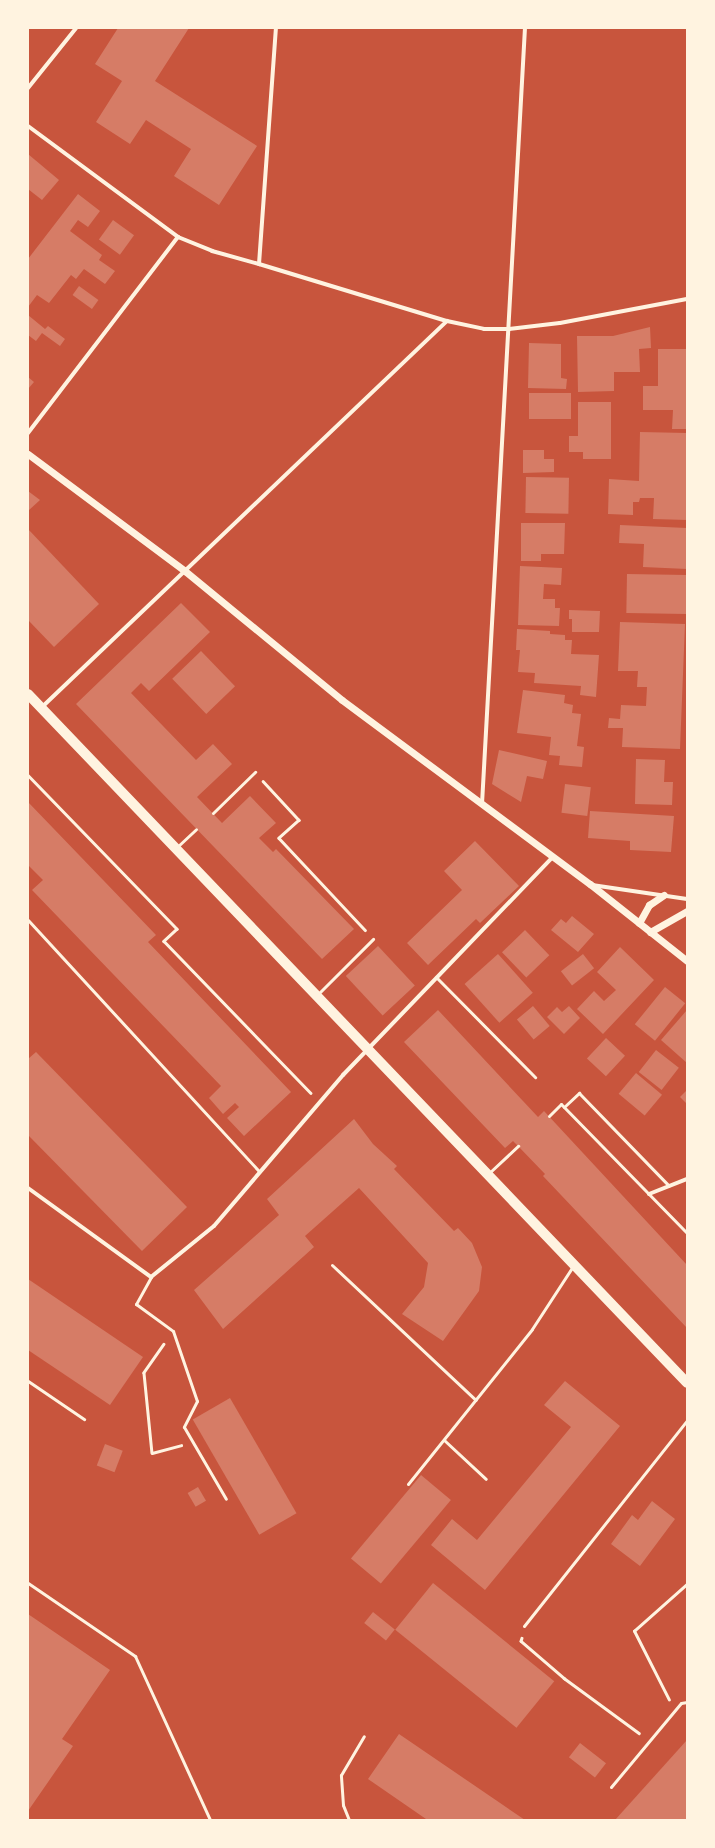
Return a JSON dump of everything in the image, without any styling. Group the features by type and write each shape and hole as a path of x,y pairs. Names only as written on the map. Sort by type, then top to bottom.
{"main road":[{"path":"28,694 687,1383"}],"street":[{"path":"28,88 76,28"},
{"path":"259,264 276,28"},
{"path":"482,806 525,28"},
{"path":"28,126 178,237 212,251 447,321 484,329 509,329 560,323 687,299"},
{"path":"28,433 178,237"},
{"path":"41,708 447,321"},
{"path":"28,454 185,571 342,700 482,806 590,884 687,961"},
{"path":"28,1188 151,1277 214,1226 319,1101 436,977 553,857"},
{"path":"590,884 687,899"},
{"path":"639,923 649,905 664,895"},
{"path":"650,932 687,911"},
{"path":"649,1194 687,1179"}],"lane":[{"path":"213,813 255,772"},
{"path":"175,848 196,829"},
{"path":"28,920 259,1171"},
{"path":"316,996 373,939"},
{"path":"436,977 535,1078"},
{"path":"564,1107 579,1093 669,1186"},
{"path":"548,1116 561,1104 687,1233"},
{"path":"488,1174 518,1146"},
{"path":"332,1265 476,1400"},
{"path":"408,1484 532,1329 574,1265"},
{"path":"151,1277 136,1304 173,1331 197,1402 184,1427 226,1499"},
{"path":"28,1381 84,1419"},
{"path":"524,1626 687,1420"},
{"path":"444,1440 486,1479"},
{"path":"28,1583 135,1656 210,1820"},
{"path":"611,1786 681,1703 687,1702"},
{"path":"348,1820 343,1805 341,1775 364,1736"}],"path":[{"path":"255,772 299,820 279,838 373,939"},
{"path":"28,775 177,929 164,942 319,1101"},
{"path":"154,1358 144,1373 152,1453 193,1442"},
{"path":"675,1710 634,1632 687,1584"},
{"path":"524,1626 521,1642 564,1678 649,1741"}],"building":[{"path":"118,28 189,28 155,81 257,146 219,205 174,176 191,149 146,120 130,144 96,122 122,81 95,64"},
{"path":"28,154 59,180 42,200 28,189"},
{"path":"78,194 100,211 88,227 78,220 70,231 102,255 99,260 115,271 105,284 84,269 76,279 71,275 49,303 37,295 28,307 28,259"},
{"path":"113,220 134,235 120,255 99,239"},
{"path":"79,286 98,300 92,309 73,295"},
{"path":"28,315 45,329 48,326 65,339 60,346 42,333 36,341 28,335"},
{"path":"650,327 651,348 639,349 640,372 614,372 614,391 578,392 577,336 613,336"},
{"path":"529,343 561,344 561,378 567,379 566,389 528,388"},
{"path":"658,349 687,349 687,429 672,429 673,410 643,410 643,386 658,386"},
{"path":"28,377 34,382 28,389"},
{"path":"529,393 571,393 571,419 529,419"},
{"path":"578,402 611,402 611,459 583,459 583,452 569,452 569,436 578,436"},
{"path":"640,432 687,433 687,520 653,519 654,498 640,498 639,502 633,502 633,515 608,514 609,479 639,481"},
{"path":"523,450 544,450 544,459 554,459 554,472 523,473"},
{"path":"526,477 569,478 568,514 525,513"},
{"path":"28,491 40,500 28,511"},
{"path":"521,523 565,523 564,554 541,554 541,561 521,561"},
{"path":"620,525 687,528 687,569 643,567 644,544 619,543"},
{"path":"28,529 99,604 54,647 28,620"},
{"path":"520,566 562,568 561,585 544,584 543,599 555,599 555,608 560,608 559,626 518,625"},
{"path":"627,574 687,575 686,614 626,613"},
{"path":"181,603 210,632 149,691 141,683 131,693 196,760 213,744 232,764 197,797 222,823 250,796 276,823 259,838 273,852 276,849 354,929 322,959 76,704"},
{"path":"569,610 600,611 599,632 572,632 572,619 569,619"},
{"path":"620,622 685,624 680,749 622,747 623,728 608,728 609,718 620,719 621,705 646,706 647,687 637,687 638,671 618,671"},
{"path":"517,629 550,631 550,634 565,635 565,640 572,640 571,654 599,655 596,697 580,695 581,686 534,683 535,673 518,672 520,650 516,650"},
{"path":"201,651 235,686 206,714 172,679"},
{"path":"523,690 565,695 564,703 573,705 572,713 581,714 577,746 584,747 582,767 559,765 560,756 549,755 551,737 517,733"},
{"path":"499,750 547,761 543,779 527,776 521,802 492,784"},
{"path":"636,759 665,760 664,782 673,782 672,805 635,804"},
{"path":"565,784 591,787 587,816 561,813"},
{"path":"28,802 156,935 148,942 291,1092 244,1136 227,1118 239,1107 235,1103 223,1114 209,1098 221,1086 32,890 43,880 28,865"},
{"path":"590,811 674,816 671,852 630,850 630,841 588,838"},
{"path":"475,841 519,886 480,923 476,919 428,965 407,943 462,890 444,871"},
{"path":"572,916 594,934 578,952 551,930 561,919 566,923"},
{"path":"525,930 549,955 526,977 502,952"},
{"path":"378,946 415,985 383,1016 346,976"},
{"path":"620,947 654,980 603,1034 577,1009 594,991 604,1001 616,990 597,972"},
{"path":"498,954 533,993 499,1023 465,984"},
{"path":"583,954 594,968 572,985 561,971"},
{"path":"665,987 685,1003 655,1041 635,1024"},
{"path":"533,1006 550,1026 534,1039 517,1019"},
{"path":"569,1006 580,1018 564,1034 547,1017 557,1007 562,1012"},
{"path":"438,1010 538,1117 544,1111 687,1265 687,1328 543,1176 545,1174 518,1146 513,1141 505,1148 404,1042"},
{"path":"687,1010 687,1063 661,1040"},
{"path":"606,1038 625,1056 606,1076 587,1058"},
{"path":"656,1050 679,1068 662,1090 639,1072"},
{"path":"36,1052 187,1207 142,1251 28,1135 28,1059"},
{"path":"636,1073 662,1095 645,1116 619,1094"},
{"path":"687,1090 687,1104 680,1097"},
{"path":"354,1119 373,1144 397,1166 394,1169 454,1231 458,1228 472,1243 482,1267 479,1291 443,1341 402,1314 424,1287 428,1263 359,1188 305,1236 314,1247 223,1329 194,1290 279,1215 267,1199"},
{"path":"28,1279 143,1357 110,1405 28,1350"},
{"path":"565,1381 620,1426 485,1590 431,1545 452,1519 477,1540 571,1427 544,1405"},
{"path":"230,1398 296,1513 259,1535 193,1420"},
{"path":"105,1444 123,1451 114,1472 97,1465"},
{"path":"421,1475 451,1500 381,1584 351,1558"},
{"path":"198,1487 206,1501 196,1507 188,1493"},
{"path":"652,1501 675,1519 640,1566 611,1544 632,1515 638,1520"},
{"path":"433,1583 554,1681 516,1728 395,1630"},
{"path":"373,1612 395,1630 386,1641 364,1623"},
{"path":"28,1614 110,1670 62,1739 73,1746 28,1811"},
{"path":"399,1734 525,1820 425,1820 426,1819 368,1779"},
{"path":"687,1740 687,1820 615,1820"},
{"path":"580,1743 606,1763 595,1778 569,1757"}]}
